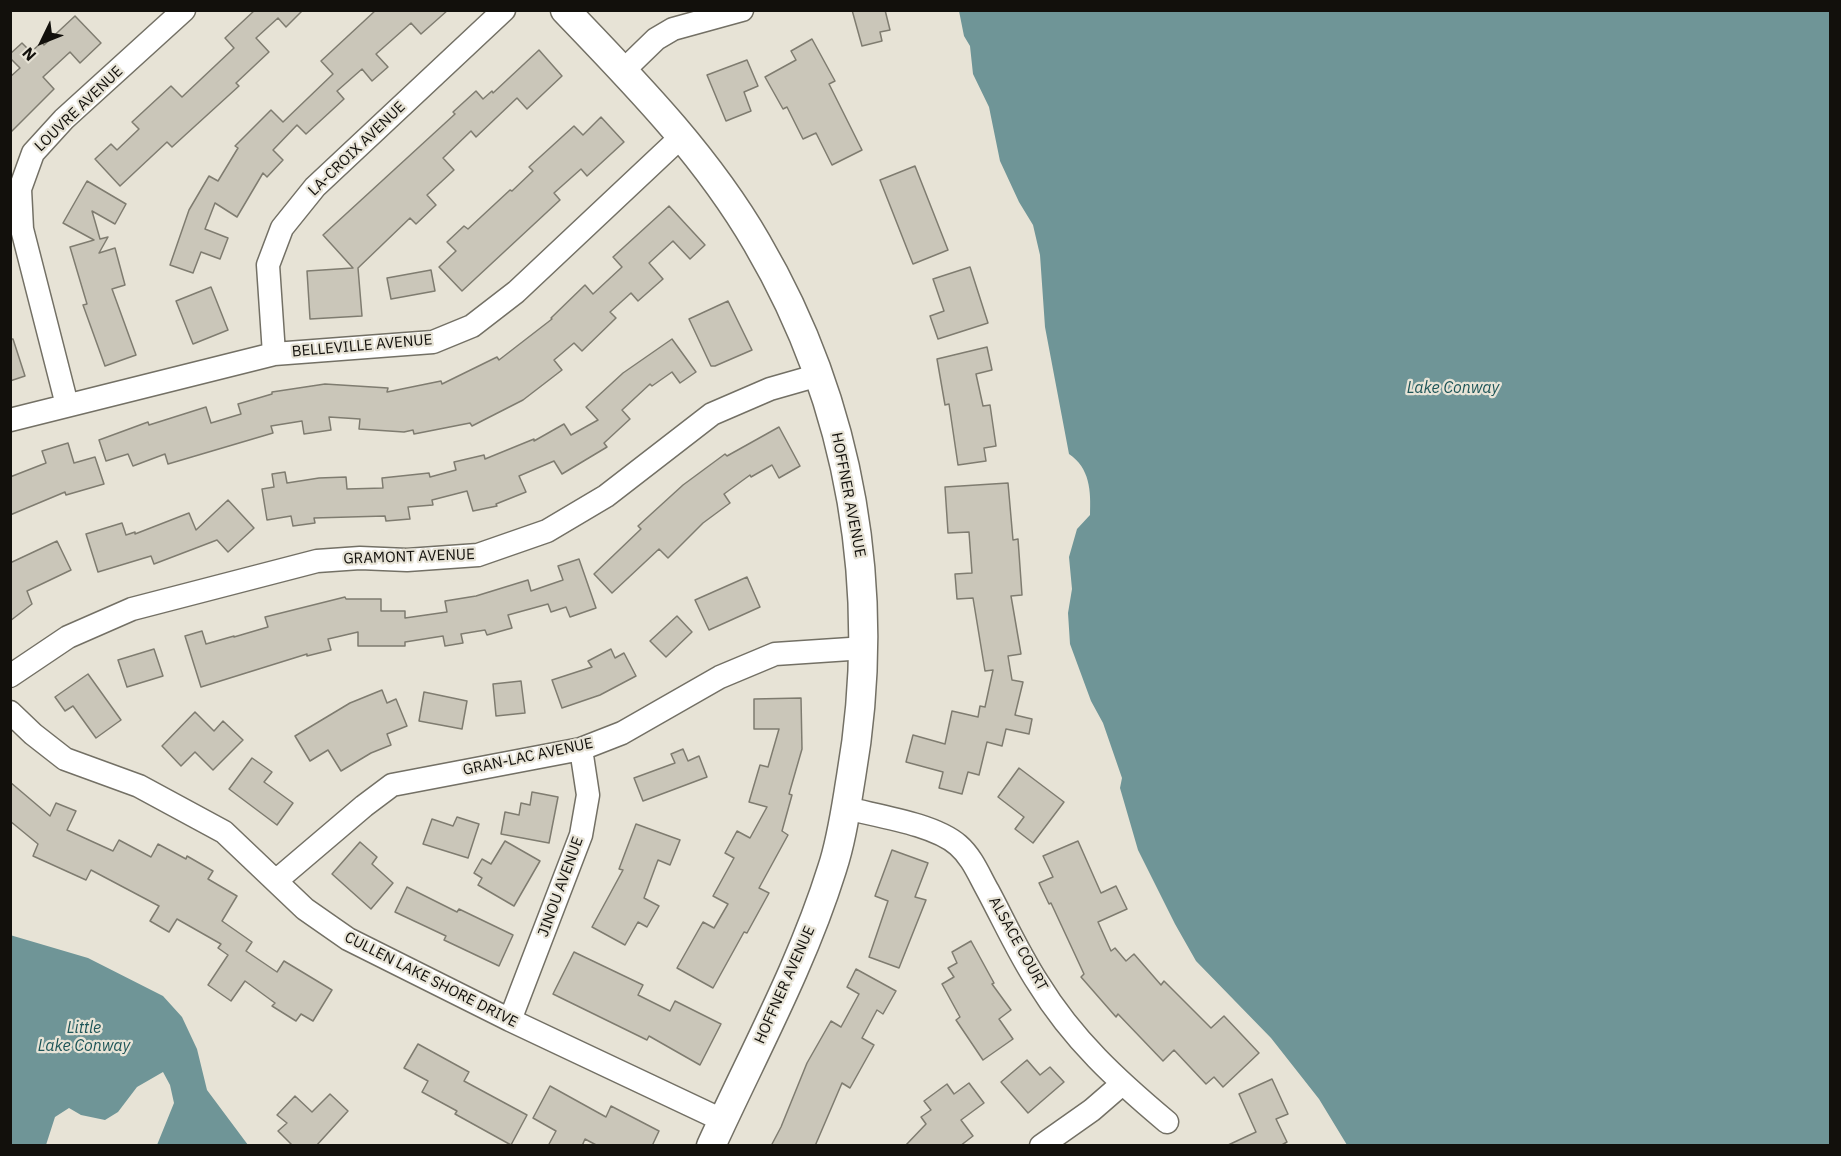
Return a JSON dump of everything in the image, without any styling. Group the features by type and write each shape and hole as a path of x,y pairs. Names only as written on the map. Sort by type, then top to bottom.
{"main road":[{"name":"HOFFNER AVENUE","path":"565,10 682,136 728,196 757,242 791,304 819,375 836,431 854,510 861,565 865,648 862,703 846,808 833,866 816,915 717,1133"}],"street":[{"name":"LOUVRE AVENUE","path":"67,405 22,229 20,189 33,153 64,119 184,10"},
{"name":"LA-CROIX AVENUE","path":"274,354 268,265 282,228 315,187 504,10"},
{"path":"623,71 656,39 674,29 742,10"},
{"name":"BELLEVILLE AVENUE","path":"10,420 274,354 433,342 472,326 516,292 682,136"},
{"name":"GRAMONT AVENUE","path":"10,676 68,637 132,609 317,561 360,558 407,560 478,555 547,531 606,496 712,414 770,389 819,375"},
{"name":"GRAN-LAC AVENUE","path":"277,880 363,806 392,786 581,749 622,733 720,677 775,654 865,648"},
{"name":"CULLEN LAKE SHORE DRIVE","path":"10,712 65,759 139,786 224,832 305,909 348,939 510,1020 717,1133"},
{"name":"JINOU AVENUE","path":"510,1020 581,835 588,795 581,749"},
{"name":"ALSACE COURT","path":"846,808 932,830 957,844 973,862 1036,981 1062,1019 1091,1054 1167,1122"},
{"path":"1041,1146 1092,1110 1122,1084"}],"water":[{"name":"Lake Conway","path":"959,11 1830,11 1830,1145 1347,1145 1319,1099 1271,1038 1196,961 1138,850 1120,788 1122,778 1103,723 1091,701 1070,644 1068,613 1072,589 1069,557 1077,529 1090,515 1088,481 1081,466 1069,454 1045,327 1040,255 1033,225 1019,202 1000,161 989,107 973,74 970,46 964,36"},
{"name":"Little Lake Conway","path":"10,935 88,958 163,996 182,1017 197,1049 207,1090 248,1145 157,1145 174,1103 170,1085 163,1072 137,1087 118,1112 105,1120 81,1115 69,1108 55,1117 46,1145 11,1145"}],"building":[{"path":"255,10 303,10 286,27 278,18 256,38 269,52 236,83 239,86 172,147 167,142 120,186 95,159 111,144 117,150 139,129 132,122 171,86 182,97 234,48 225,38"},
{"path":"376,10 448,10 421,34 411,23 376,54 388,67 372,81 362,69 337,91 344,99 306,134 297,125 273,150 283,160 267,177 263,173 237,217 215,203 205,229 228,238 220,259 201,252 193,273 170,265 189,210 209,176 218,181 238,148 235,146 271,110 283,122 333,74 321,61"},
{"path":"852,10 885,10 890,30 880,32 882,41 862,46"},
{"path":"75,16 101,43 80,63 70,52 43,77 54,89 10,133 10,77 20,68 10,58 10,54 22,43 31,52 42,42 44,45"},
{"path":"812,39 835,81 829,84 862,150 832,165 816,133 803,139 787,107 783,109 765,77 796,60 791,51"},
{"path":"539,50 562,76 527,109 517,98 476,137 471,131 443,158 454,170 427,195 436,205 416,224 410,218 358,268 362,316 310,319 307,271 353,268 323,235 455,114 453,112 476,91 483,99 492,91 493,93"},
{"path":"747,60 758,86 744,92 751,111 726,121 707,75"},
{"path":"601,117 624,142 587,176 581,169 554,193 560,200 462,291 439,267 456,251 447,242 464,226 468,229 510,190 512,191 533,171 529,167 574,126 583,135"},
{"path":"915,166 948,250 913,264 880,180"},
{"path":"87,181 126,204 115,224 92,211 100,239 108,237 99,253 115,248 125,285 112,289 136,355 105,366 83,305 87,304 70,247 94,240 63,223"},
{"path":"669,206 705,245 690,259 673,241 649,263 663,279 638,301 631,293 610,312 616,318 582,351 574,343 554,360 562,370 523,400 472,426 470,423 414,434 413,430 404,432 359,429 360,419 329,417 331,430 304,434 302,421 271,426 273,433 168,464 165,454 133,466 128,454 106,461 99,440 148,422 149,425 206,407 211,423 241,414 238,404 272,394 272,392 325,384 388,388 387,392 441,381 442,384 497,357 499,360 552,319 585,285 593,294 622,267 613,257"},
{"path":"970,267 988,323 938,339 930,316 944,311 933,279"},
{"path":"431,270 435,291 391,299 387,278"},
{"path":"211,287 228,330 193,344 176,301"},
{"path":"728,301 752,350 711,366 689,319"},
{"path":"10,339 13,339 25,376 10,381"},
{"path":"672,339 696,372 680,383 672,372 652,386 650,384 622,410 630,419 604,443 607,447 562,474 554,461 519,476 526,492 496,504 497,506 473,511 467,491 432,500 433,505 408,507 410,519 386,521 385,516 314,518 315,523 293,526 291,516 267,520 262,489 274,487 272,474 285,472 287,483 346,477 347,489 383,488 382,478 429,473 430,477 456,470 454,462 484,455 485,459 534,439 534,441 564,424 571,435 598,420 586,407 623,373"},
{"path":"987,347 992,370 976,374 983,406 990,405 996,446 984,448 986,461 958,465 949,404 945,405 937,359"},
{"path":"779,427 800,466 779,478 772,465 751,477 750,475 724,494 730,503 703,523 668,558 659,549 612,593 594,574 641,529 638,526 683,485 725,454 727,456"},
{"path":"68,443 74,463 95,457 104,484 66,495 65,492 10,515 10,477 46,463 42,451"},
{"path":"1008,483 1013,540 1018,539 1022,595 1011,596 1021,654 1008,656 1012,680 1023,682 1015,715 1032,719 1029,734 1006,729 1002,746 987,742 979,775 968,772 962,794 939,788 943,772 906,762 913,735 945,744 952,711 978,717 980,706 985,707 993,670 985,671 973,598 957,599 955,574 972,573 969,532 948,533 945,487"},
{"path":"228,500 254,528 228,552 217,540 154,564 151,556 98,572 86,534 122,523 126,535 135,532 135,534 189,513 196,530"},
{"path":"57,541 71,570 27,591 32,604 10,621 10,563"},
{"path":"579,559 596,608 570,617 566,607 551,612 548,604 508,615 512,628 487,635 485,630 461,634 463,643 445,646 443,636 405,642 405,646 358,646 358,632 328,639 331,650 307,656 307,654 201,687 185,636 202,631 206,644 268,627 265,617 345,597 346,599 381,599 381,611 405,611 405,618 447,612 445,601 476,596 528,580 531,591 563,580 558,566"},
{"path":"747,577 760,607 709,630 695,600"},
{"path":"677,616 692,632 666,657 650,641"},
{"path":"154,649 163,676 127,687 118,660"},
{"path":"611,649 615,658 624,653 636,676 600,695 562,708 552,680 592,667 588,661"},
{"path":"88,674 121,720 96,738 73,706 65,711 55,697"},
{"path":"521,681 525,713 496,716 493,684"},
{"path":"382,690 387,703 396,699 407,726 387,734 391,745 371,753 341,771 328,750 310,761 295,736 350,703"},
{"path":"424,692 467,701 462,729 419,721"},
{"path":"801,698 802,749 789,794 792,795 782,831 788,835 759,888 769,893 713,988 677,968 703,922 714,928 728,904 713,896 734,858 725,853 737,831 750,838 767,807 749,802 760,765 768,767 779,729 754,729 754,699"},
{"path":"195,712 214,731 223,721 243,740 213,770 195,752 181,766 162,746"},
{"path":"683,749 688,761 699,756 707,777 643,801 634,778 675,763 671,754"},
{"path":"252,758 272,772 264,782 293,803 277,825 229,789"},
{"path":"1019,768 1064,802 1033,843 1015,829 1024,817 998,797"},
{"path":"10,782 50,816 56,803 76,811 67,830 113,851 119,840 151,857 158,844 186,859 187,856 213,871 208,879 237,896 222,921 252,942 246,951 277,972 284,961 332,990 313,1021 301,1014 296,1021 272,1006 275,1003 245,981 231,1001 208,985 228,955 218,948 221,944 177,919 169,932 150,921 159,906 91,870 86,880 33,856 38,844 10,821"},
{"path":"532,792 558,797 549,843 501,834 505,812 519,815 521,803 530,805"},
{"path":"457,817 479,824 468,858 423,844 432,819 453,826"},
{"path":"636,824 680,840 670,865 658,860 644,898 659,906 647,927 638,922 625,945 592,927 623,870 619,869"},
{"path":"505,841 540,861 514,906 478,885 482,878 474,873 482,859 491,864"},
{"path":"1078,841 1101,893 1116,886 1127,909 1098,922 1111,951 1115,948 1126,961 1134,954 1161,985 1164,981 1211,1028 1224,1016 1259,1053 1223,1087 1214,1077 1206,1084 1174,1050 1163,1061 1118,1014 1116,1017 1081,977 1084,974 1051,903 1049,904 1039,883 1053,877 1043,856"},
{"path":"360,842 377,857 372,864 393,883 371,909 332,874"},
{"path":"892,850 928,863 915,897 926,900 899,968 869,957 888,901 875,896"},
{"path":"407,887 457,912 459,909 513,935 499,966 444,940 446,936 395,912"},
{"path":"971,941 994,983 992,984 1011,1010 999,1019 1013,1039 983,1060 956,1020 960,1017 942,984 954,977 948,968 957,963 952,952"},
{"path":"574,952 643,985 638,995 670,1011 675,1001 721,1024 700,1065 649,1036 647,1040 553,994"},
{"path":"856,969 896,991 883,1014 877,1010 862,1038 874,1045 850,1088 842,1083 815,1146 771,1146 807,1063 831,1021 841,1027 859,994 847,987"},
{"path":"418,1044 469,1072 464,1081 527,1115 511,1145 455,1114 457,1111 422,1092 428,1081 404,1068"},
{"path":"1027,1060 1040,1075 1050,1067 1064,1082 1028,1113 1001,1082"},
{"path":"1272,1079 1288,1114 1276,1119 1287,1142 1280,1146 1226,1146 1256,1132 1239,1094"},
{"path":"969,1083 984,1103 961,1120 973,1136 960,1146 905,1146 926,1124 921,1117 931,1110 924,1101 947,1084 954,1094"},
{"path":"550,1086 606,1117 611,1106 659,1131 652,1146 598,1146 585,1139 582,1146 548,1146 556,1131 533,1118"},
{"path":"330,1094 348,1111 316,1146 293,1146 278,1131 287,1123 277,1115 295,1096 312,1112"}]}
